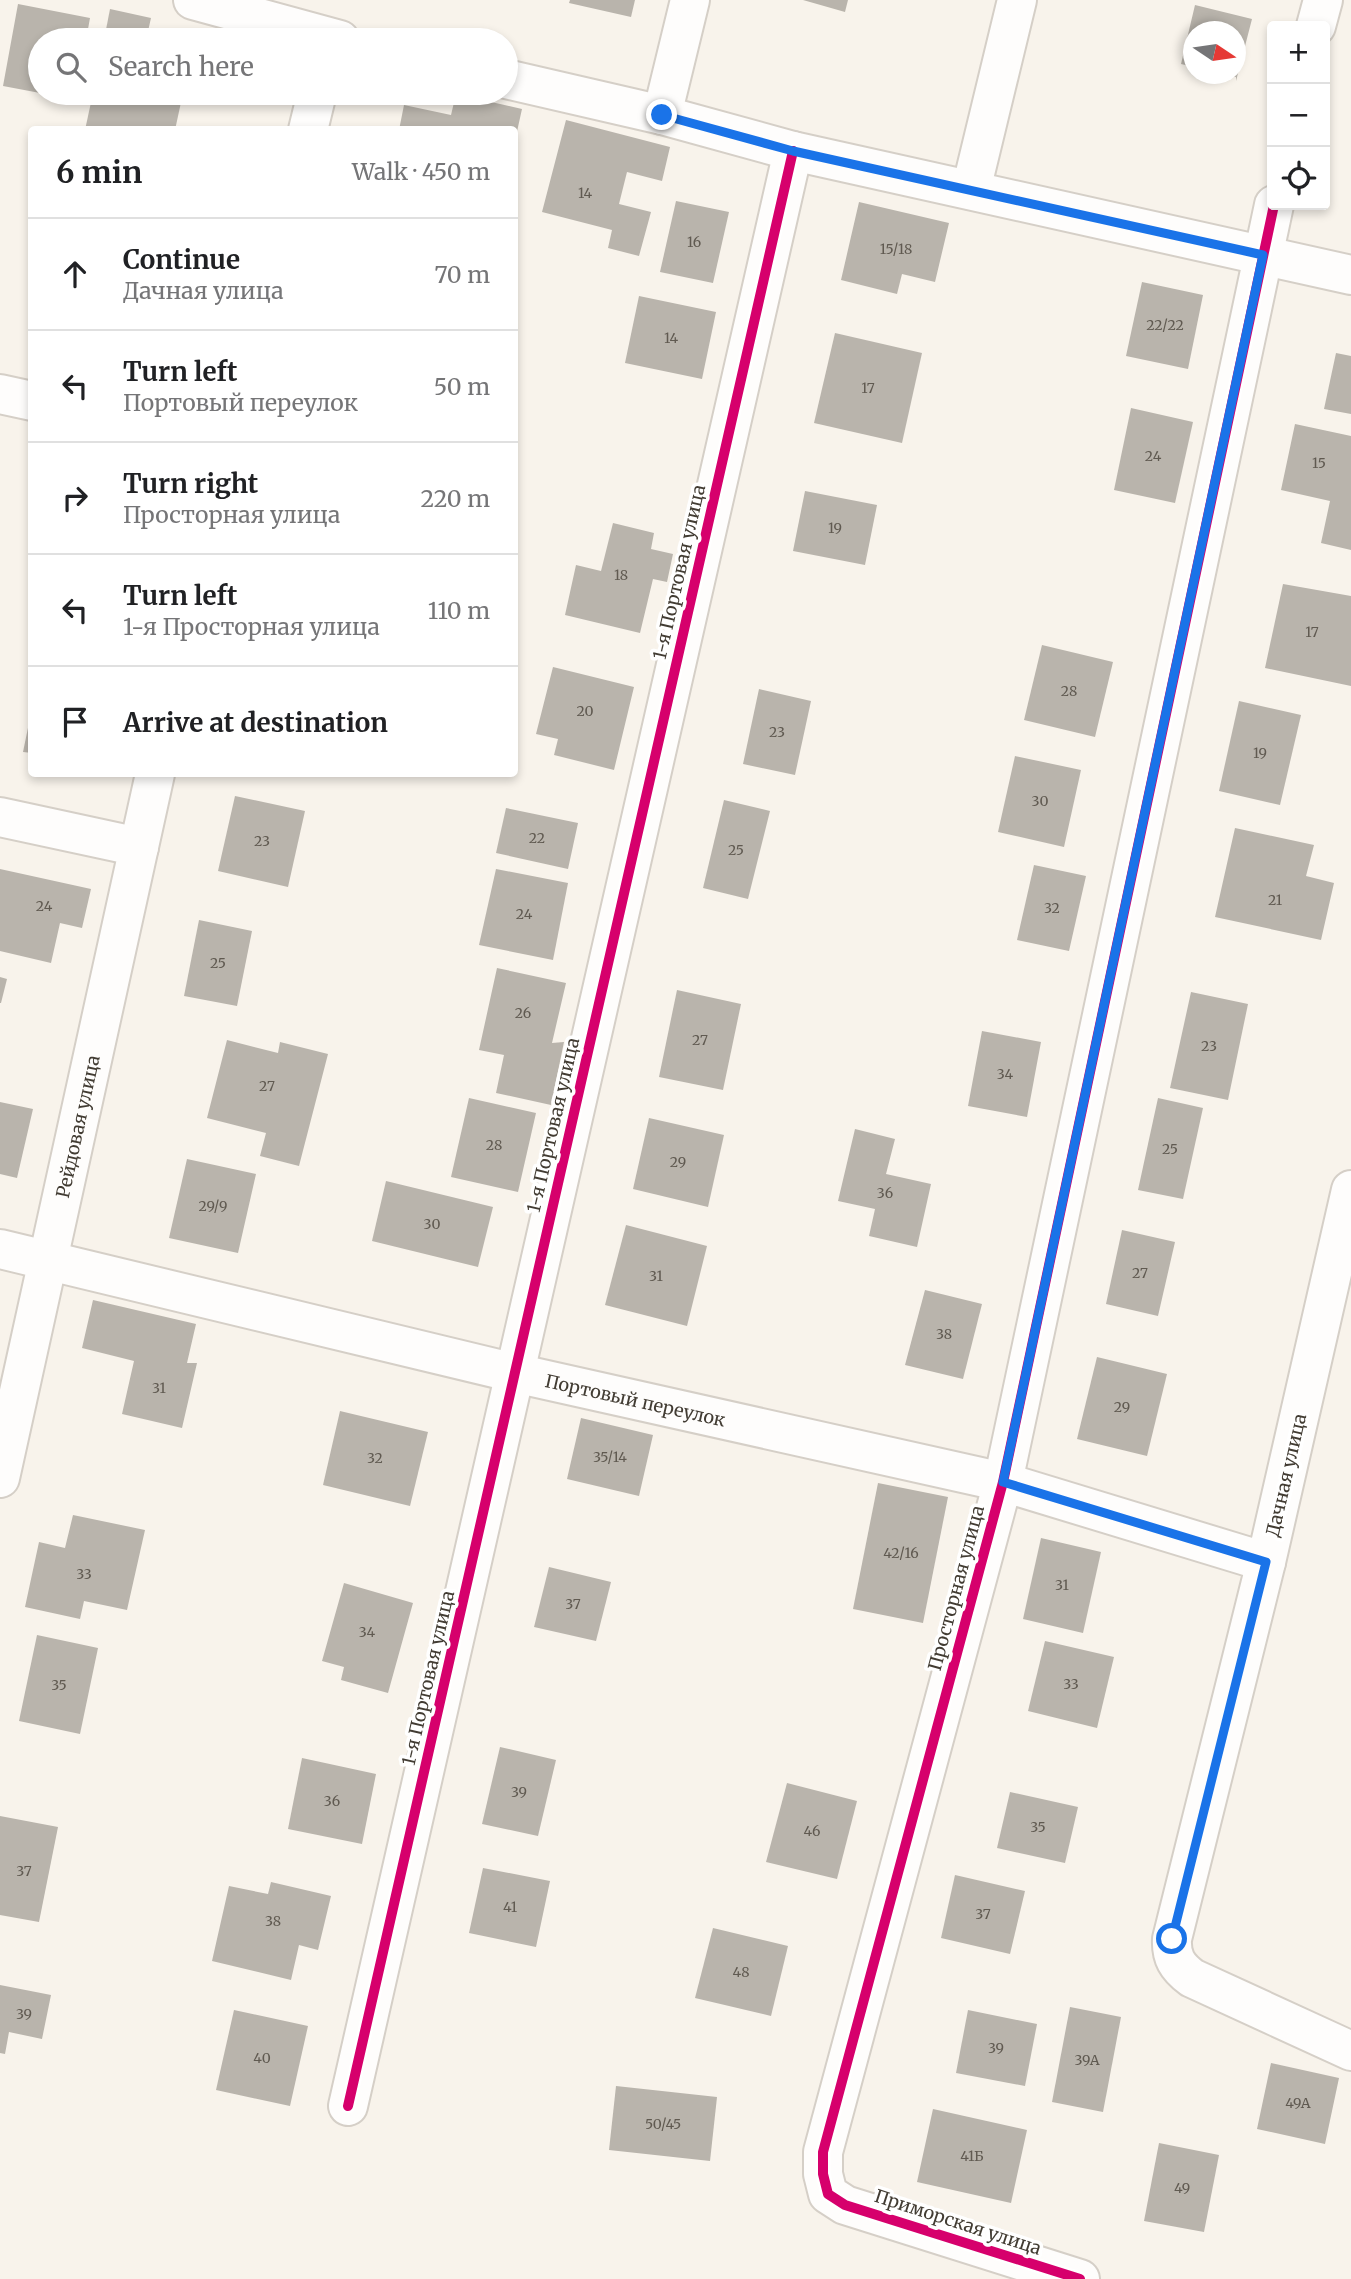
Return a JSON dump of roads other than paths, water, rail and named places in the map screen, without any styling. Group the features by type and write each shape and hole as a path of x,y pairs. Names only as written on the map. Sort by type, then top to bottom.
{"street":[{"path":"193,0 292,28"},
{"path":"662,115 690,0"},
{"path":"971,190 1017,0"},
{"path":"1318,21 1323,0"},
{"path":"518,82 662,115 793,151 1351,275"},
{"path":"309,126 314,105"},
{"name":"1-я Портовая улица","path":"348,2106 793,151"},
{"name":"Просторная улица","path":"828,2194 823,2174 823,2152 1003,1482 1273,210"},
{"path":"0,394 28,400"},
{"name":"Рейдовая улица","path":"0,1478 154,777"},
{"path":"0,817 139,848"},
{"name":"Дачная улица","path":"1351,1190 1266,1562 1171,1950 1175,1962 1192,1978 1351,2051"},
{"name":"Портовый переулок","path":"0,1249 515,1373 1003,1482 1266,1562"},
{"name":"Приморская улица","path":"828,2194 845,2205 1080,2279"}]}
